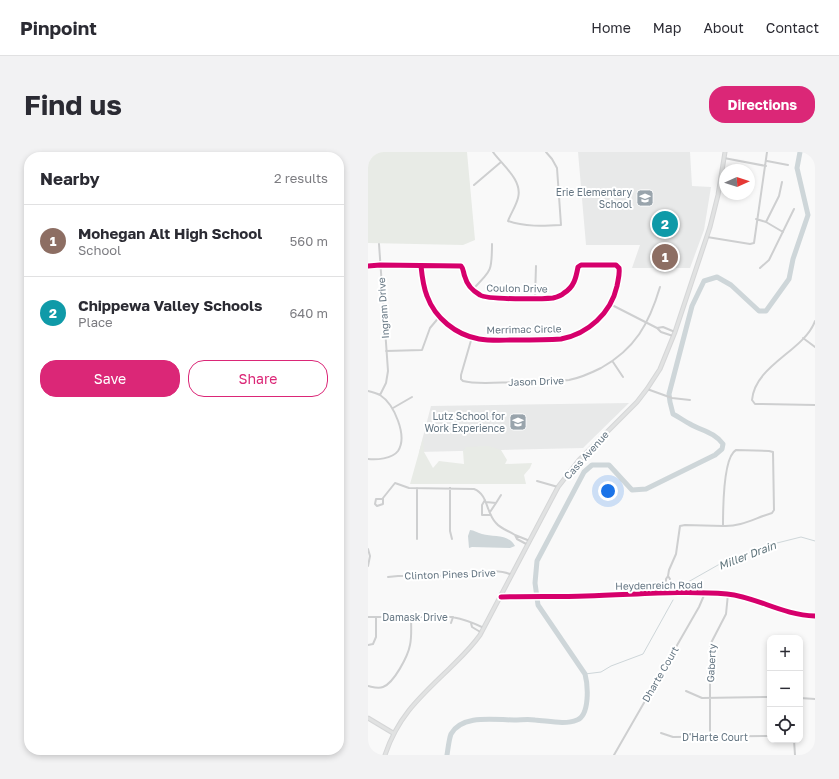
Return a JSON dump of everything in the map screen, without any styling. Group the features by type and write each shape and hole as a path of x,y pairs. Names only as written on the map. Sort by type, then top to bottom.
{"main road":[{"name":"Cass Avenue","path":"385,755 393,733 402,718 415,702 468,650 482,633 558,487 579,460 631,409 647,389 660,369 675,332 707,237 716,202 725,152"},
{"name":"Heydenreich Road","path":"501,596 586,596 666,593 728,594 745,597 786,612 815,616"},
{"path":"368,718 393,733"}],"street":[{"path":"493,152 515,179 519,190 517,202 508,221 516,224 561,225 557,168 552,158 546,152"},
{"path":"707,237 752,244 755,241 756,219 767,161 767,152"},
{"path":"724,158 766,166"},
{"path":"767,161 788,165"},
{"path":"474,184 501,162"},
{"path":"766,222 780,196 782,182"},
{"path":"760,268 769,260 794,209"},
{"path":"756,219 766,222 783,232"},
{"name":"Ingram Drive","path":"379,244 388,372 386,383 380,395"},
{"path":"472,290 490,271 492,262 492,244"},
{"name":"Coulon Drive","path":"368,266 461,266 466,282 472,290 489,298 554,298 565,293 575,282 579,266 617,266"},
{"name":"Merrimac Circle","path":"421,266 426,295 430,304 440,316 456,330 472,337 491,340 549,340 565,338 592,326 610,304 615,293 619,276 617,266"},
{"path":"535,298 536,266"},
{"name":"Jason Drive","path":"472,337 461,375 461,380 467,382 571,380 594,372 613,362 631,346 647,323 654,308 660,288"},
{"path":"610,304 657,328 661,332 673,336"},
{"path":"386,351 422,350 430,328 440,316"},
{"path":"815,321 803,338 761,378 756,386 752,400 755,404 815,404"},
{"path":"657,328 663,327 675,332"},
{"path":"803,338 815,347"},
{"path":"613,362 623,377"},
{"path":"647,389 672,398 690,400"},
{"path":"368,391 380,395 393,408 401,434 398,450 395,454 377,460 368,459"},
{"path":"393,408 412,397"},
{"path":"666,593 666,579 676,554 680,526 685,525 723,526 736,526 743,525 773,512 773,452 736,450 733,452 726,469 723,526"},
{"path":"537,481 558,487"},
{"path":"383,499 376,499 374,504 378,506 382,505 384,503 383,499 395,484 404,487 417,488 475,489 481,493 491,515 497,524 529,543"},
{"path":"417,488 417,539"},
{"path":"450,488 450,531 452,539"},
{"path":"490,512 502,495"},
{"path":"485,501 482,504 482,515 491,515"},
{"path":"485,501 496,503"},
{"path":"368,550 370,555 368,566"},
{"name":"Clinton Pines Drive","path":"388,577 458,576 485,572 504,572 512,575"},
{"path":"668,576 670,579 670,593"},
{"name":"Dharte Court","path":"614,755 699,607 704,593"},
{"name":"Gaberty","path":"710,737 710,645 726,614 728,594"},
{"name":"Damask Drive","path":"368,617 453,617 474,623 484,628"},
{"path":"368,645 373,644 376,637 376,617"},
{"path":"368,686 376,688 381,687 391,681 407,655 411,640 411,617"},
{"path":"451,623 453,617"},
{"path":"471,623 472,627 482,633"},
{"path":"686,692 698,697 710,698 767,698"},
{"path":"803,698 815,699"},
{"name":"D'Harte Court","path":"662,733 673,737 767,736"},
{"path":"794,743 794,755"}],"shaded area":[{"path":"368,152 467,152 475,240 463,245 368,243"},
{"name":"Erie Elementary School","path":"578,152 690,152 692,186 711,187 704,230 690,268 632,268 640,245 586,245"},
{"name":"Lutz School for Work Experience","path":"629,403 583,448 419,452 431,406"},
{"path":"423,438 424,452 433,468 439,461 464,464 463,451 466,447 488,446 501,450 507,460 505,464 532,463 524,475 526,484 410,484"},
{"path":"470,530 509,539 515,546 510,548 469,548 468,536"}],"waterway":[{"path":"447,755 451,734 463,723 489,719 567,722 577,720 584,712 587,699 585,674 538,605 535,583 537,561 584,472 592,465 609,465 632,490 646,489 715,455 722,449 723,444 716,437 673,414 670,402 669,394 692,306 704,281 717,277 731,285 759,311 766,311 789,279 793,259 808,215 797,168 800,152"},
{"name":"Miller Drain","path":"683,587 688,582 718,565 765,546 801,537 815,541"},
{"name":"Miller Drain","path":"585,674 601,672 611,666 643,654 673,600"}],"cycle path":[{"path":"368,266 380,265 461,266 469,285 480,295 493,298 515,299 538,299 560,296 572,285 578,267 581,265 616,265 619,268 619,272 617,286 610,305 597,321 580,332 561,339 492,340 479,339 462,334 441,318 435,311 427,296 421,266"},
{"path":"501,597 674,593 727,594 749,599 792,613 815,616"}],"place":[{"name":"Erie Elementary School","path":"645,198"},
{"name":"Chippewa Valley Schools","path":"665,224"},
{"name":"Mohegan Alt High School","path":"665,257"},
{"name":"Lutz School for Work Experience","path":"518,422"}]}
